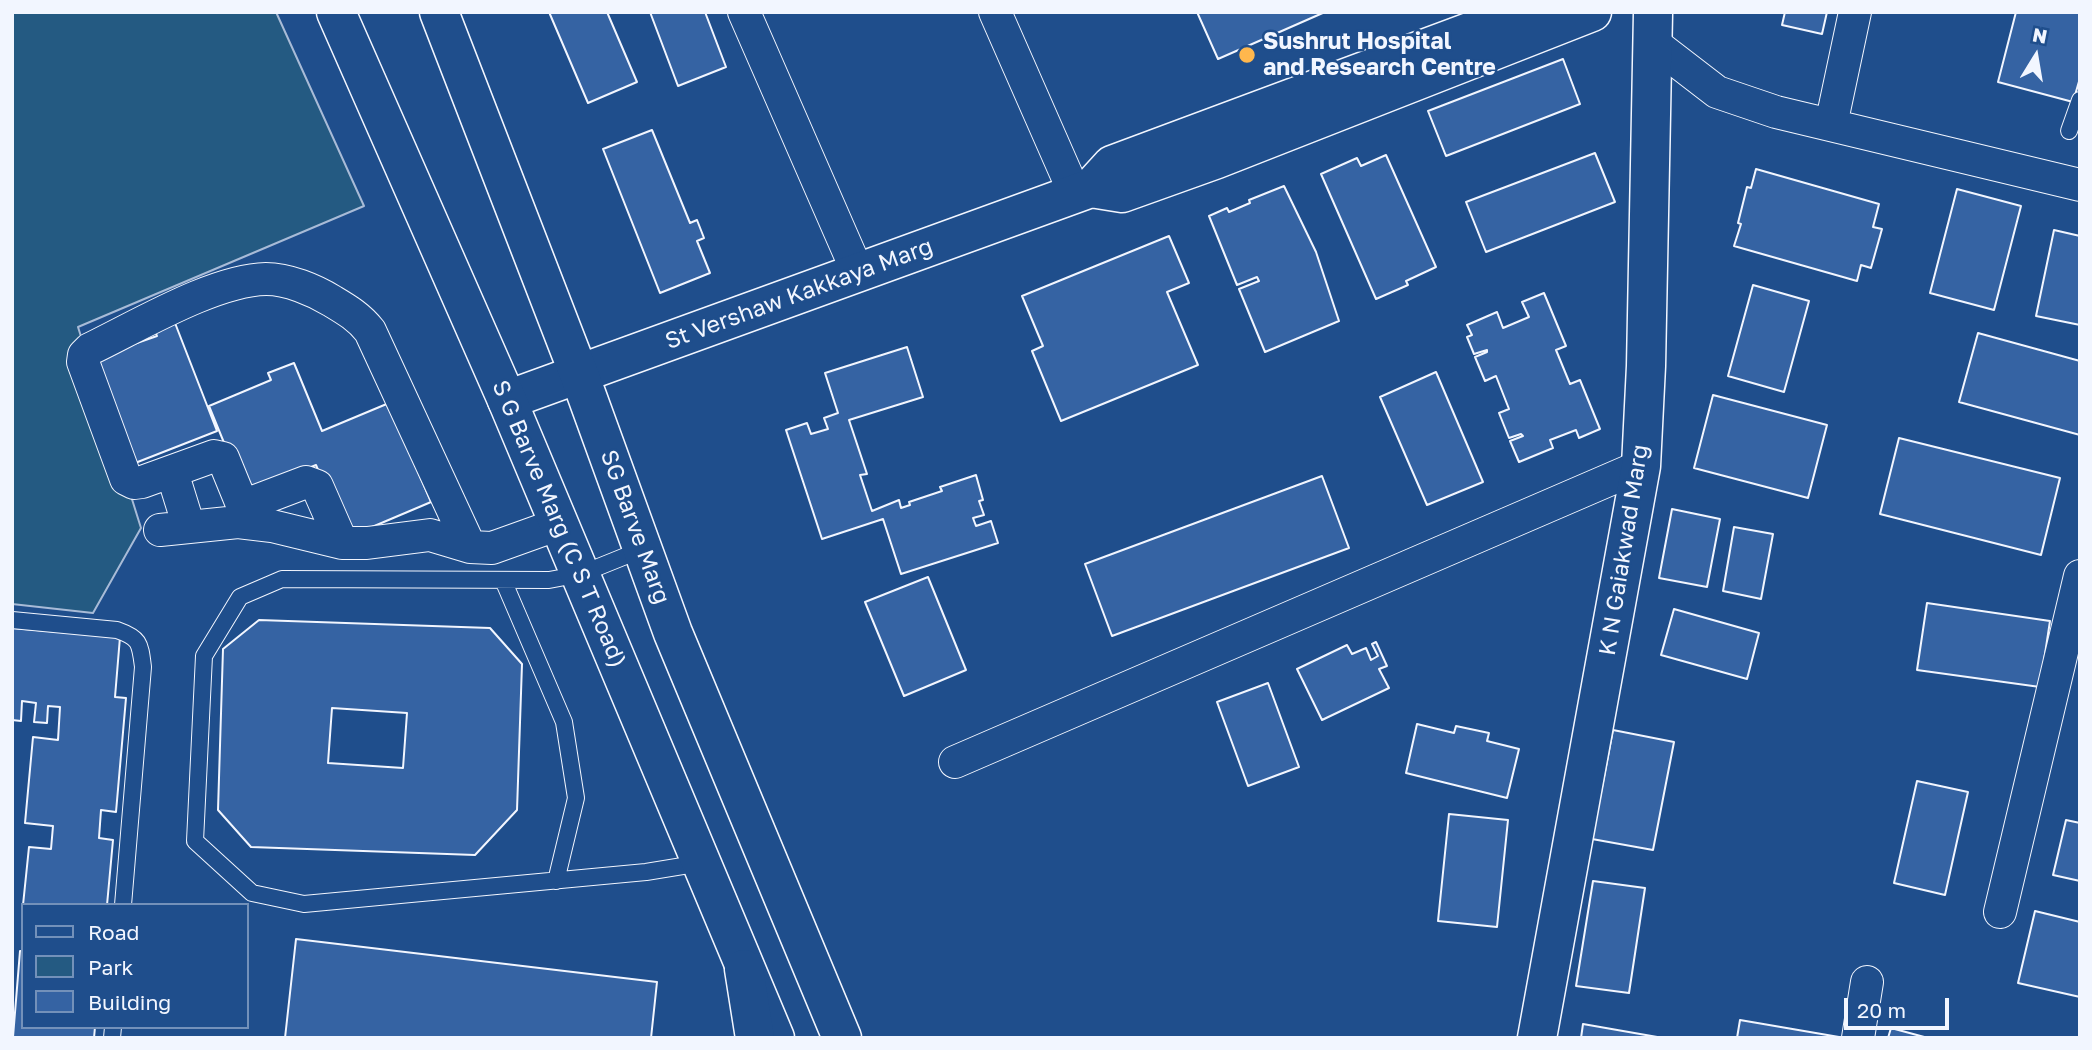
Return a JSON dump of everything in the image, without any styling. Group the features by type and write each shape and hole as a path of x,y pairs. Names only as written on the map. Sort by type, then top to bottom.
{"main road":[{"name":"S G Barve Marg (C S T Road)","path":"337,12 507,400 775,1038"},
{"name":"SG Barve Marg","path":"439,12 579,374 673,632 842,1038"},
{"name":"St Vershaw Kakkaya Marg","path":"1451,54 1523,12"},
{"name":"St Vershaw Kakkaya Marg","path":"507,400 1083,191 1112,165 1210,145 1451,54 1592,12"},
{"name":"K N Gaiakwad Marg","path":"1537,1038 1641,466 1646,366 1647,20"},
{"path":"744,969 755,1038"}],"street":[{"path":"744,12 858,272"},
{"path":"995,12 1083,191"},
{"path":"1831,125 1855,12"},
{"path":"1647,20 1717,92 1776,112 2080,185"},
{"path":"470,547 370,331 359,317 322,295 292,284 266,279 216,289 90,349 84,355 83,362 126,479 134,483 214,456 223,458 241,502 248,504 258,514 342,543 367,543 430,535 470,547 492,548 559,524"},
{"path":"955,761 1641,466"},
{"path":"172,471 174,529 238,522 258,514 306,482 317,486 342,543"},
{"path":"2000,912 2080,576"},
{"path":"1858,1038 1867,982"}],"lane":[{"path":"2069,131 2080,100"},
{"path":"643,550 581,574 549,580 282,579 240,597 204,656 195,841 252,893 304,904 646,872 701,863"},
{"path":"503,580 564,722 576,797 556,881"},
{"path":"12,620 117,629 139,641 144,667 124,903"}],"green space":[{"path":"12,12 276,12 364,206 78,327 141,528 93,613 12,604"}],"building":[{"path":"549,12 607,12 637,82 588,103"},
{"path":"650,12 705,12 726,67 678,86"},
{"path":"1197,12 1325,12 1218,59"},
{"path":"1785,12 1827,12 1822,34 1782,25"},
{"path":"2016,12 2080,12 2080,78 2073,102 1998,82"},
{"path":"1563,59 1580,104 1446,156 1428,111"},
{"path":"652,130 690,223 697,220 704,238 697,241 710,273 660,293 603,149"},
{"path":"1595,153 1615,202 1486,252 1466,202"},
{"path":"1386,155 1436,267 1406,281 1408,285 1376,299 1321,174 1357,158 1361,166"},
{"path":"1756,169 1879,204 1873,227 1882,229 1871,268 1861,265 1857,281 1734,246 1741,224 1738,223 1747,187 1751,188"},
{"path":"1284,186 1316,252 1339,321 1265,352 1239,289 1259,281 1257,277 1237,285 1209,216 1227,208 1229,212 1250,203 1249,200"},
{"path":"1957,189 2021,206 1994,310 1930,293"},
{"path":"2054,230 2080,236 2080,325 2036,316"},
{"path":"1169,236 1189,283 1167,292 1198,365 1061,421 1032,351 1043,346 1022,296"},
{"path":"1753,285 1809,301 1784,392 1728,376"},
{"path":"1544,293 1566,346 1556,350 1570,384 1580,380 1600,429 1579,438 1576,430 1550,440 1553,448 1519,462 1510,441 1523,436 1521,434 1509,438 1499,413 1509,409 1496,376 1485,381 1475,357 1487,350 1474,354 1467,337 1472,335 1467,325 1497,312 1503,328 1529,317 1522,302"},
{"path":"175,323 217,431 130,465 88,360 157,336 155,331"},
{"path":"1978,333 2080,361 2080,435 1959,402"},
{"path":"907,347 923,397 849,420 867,474 860,475 872,511 899,500 901,508 910,505 909,502 942,491 940,487 976,475 983,500 979,501 984,515 973,518 976,526 991,521 998,543 901,574 883,519 822,539 786,430 807,423 811,434 828,429 824,418 838,413 825,373"},
{"path":"294,363 322,431 389,403 431,502 346,538 316,465 245,494 209,406 271,380 268,373"},
{"path":"1436,372 1483,482 1427,505 1380,397"},
{"path":"1713,395 1827,425 1808,498 1694,468"},
{"path":"1899,438 2060,478 2041,555 1880,514"},
{"path":"1322,476 1349,548 1112,636 1085,564"},
{"path":"1672,509 1720,519 1707,587 1659,578"},
{"path":"1734,527 1773,534 1761,599 1723,591"},
{"path":"928,577 966,670 904,696 865,602"},
{"path":"1927,603 2050,621 2040,687 1917,670"},
{"path":"1674,609 1759,633 1747,679 1661,655"},
{"path":"259,620 490,628 522,664 517,810 475,855 251,847 218,810 223,649","holes":["332,708 407,713 403,768 328,763"]},
{"path":"12,628 120,637 115,697 126,698 116,812 101,810 99,838 113,840 107,903 23,903 29,847 51,849 53,826 25,823 33,737 58,740 60,707 48,706 47,723 34,722 36,703 22,701 21,721 12,720"},
{"path":"1376,642 1387,666 1379,669 1389,688 1322,720 1297,669 1347,645 1352,654 1366,648 1371,660 1378,656 1372,644"},
{"path":"1268,683 1299,767 1248,786 1217,702"},
{"path":"1417,724 1454,733 1456,726 1489,733 1487,741 1519,749 1507,798 1406,773"},
{"path":"1613,730 1674,742 1653,850 1592,839"},
{"path":"1917,781 1968,792 1945,895 1894,883"},
{"path":"1449,814 1508,820 1497,927 1438,921"},
{"path":"2066,820 2080,823 2080,881 2053,875"},
{"path":"1593,881 1645,888 1629,993 1576,986"},
{"path":"2035,911 2080,922 2080,997 2018,983"},
{"path":"296,939 657,982 651,1038 285,1038"},
{"path":"21,951 21,1029 95,1029 94,1038 13,1037"},
{"path":"1740,1020 1839,1037 1839,1038 1737,1038"},
{"path":"1583,1024 1663,1038 1581,1038"},
{"path":"1891,1028 1928,1038 1888,1038"}],"place":[{"name":"Sushrut Hospital and Research Centre","path":"1247,55"}]}
